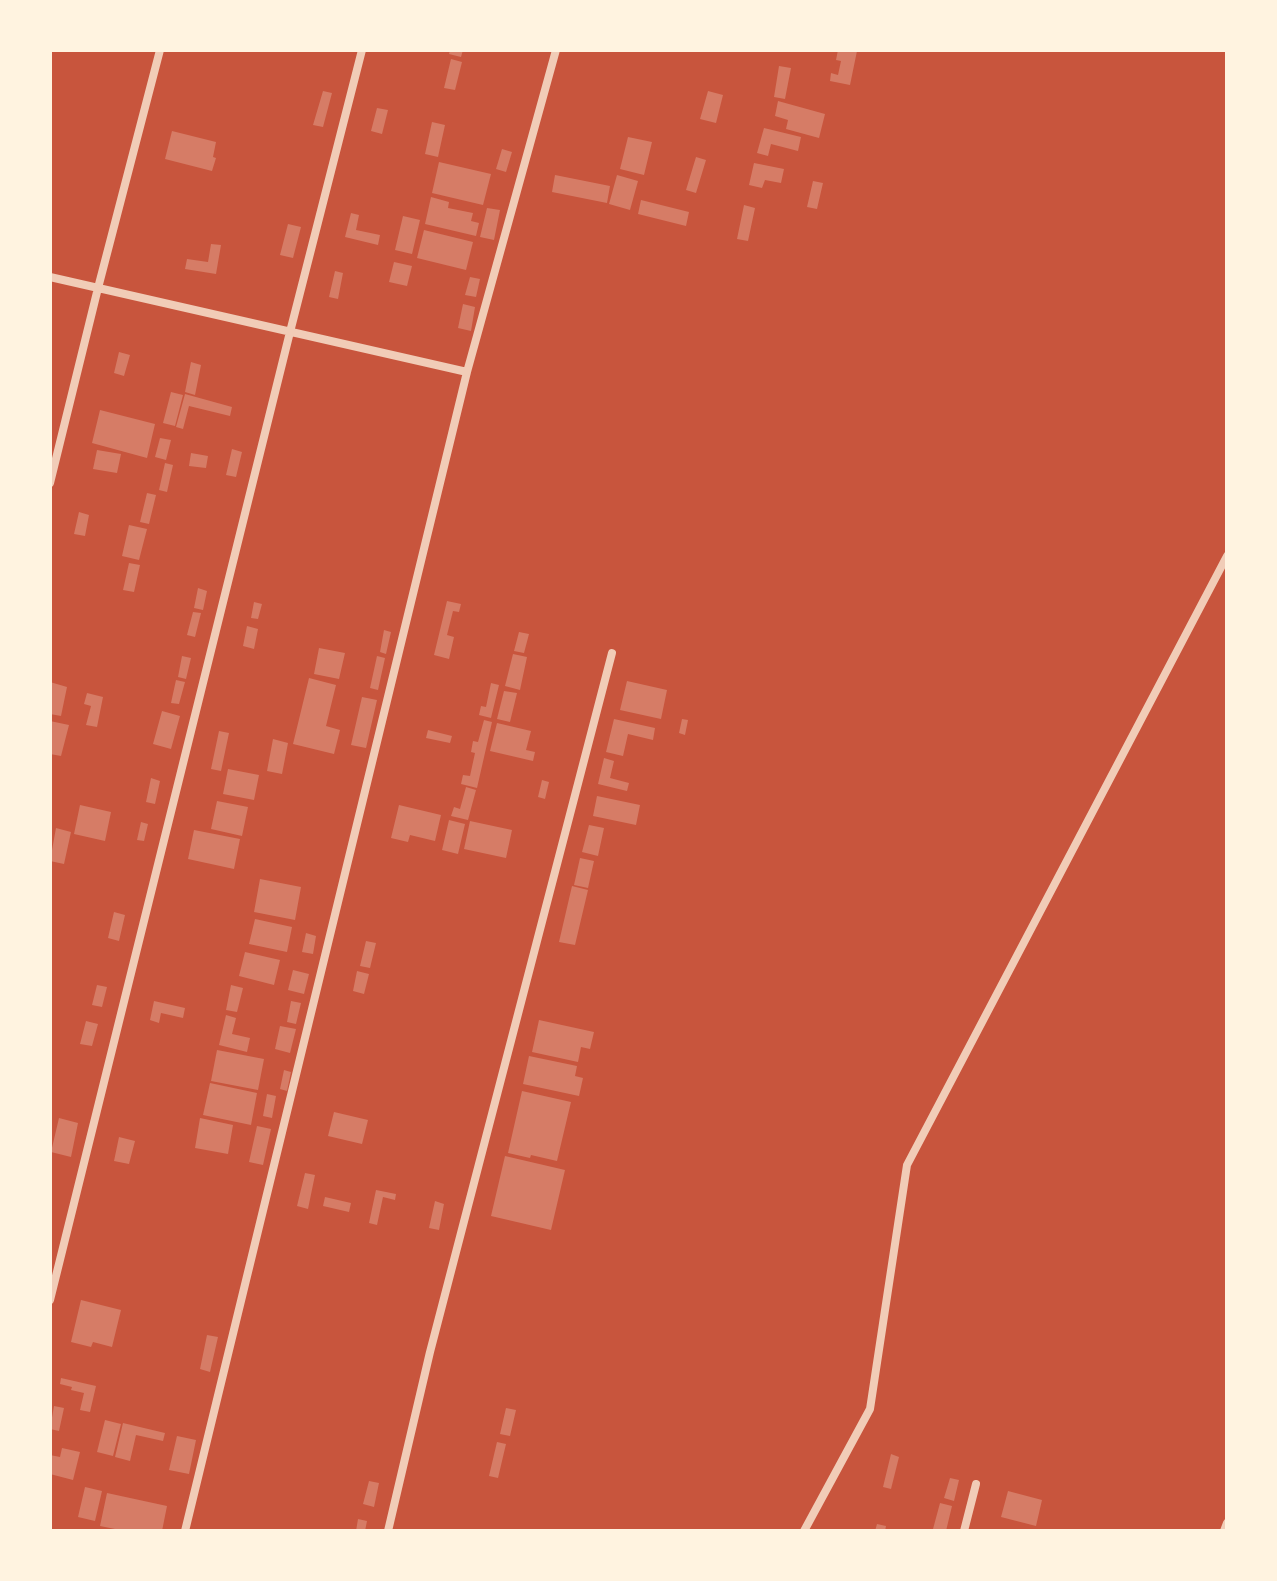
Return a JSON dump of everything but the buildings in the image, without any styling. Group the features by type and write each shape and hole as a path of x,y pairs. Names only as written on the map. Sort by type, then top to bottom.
{"street":[{"path":"50,483 160,50"},
{"path":"50,1300 362,50"},
{"path":"185,1531 467,372 556,50"},
{"path":"50,277 467,372"},
{"path":"804,1531 870,1409 907,1165 1227,556"},
{"path":"388,1531 430,1352 612,653"},
{"path":"964,1531 976,1484"},
{"path":"1224,1531 1227,1523"}]}
